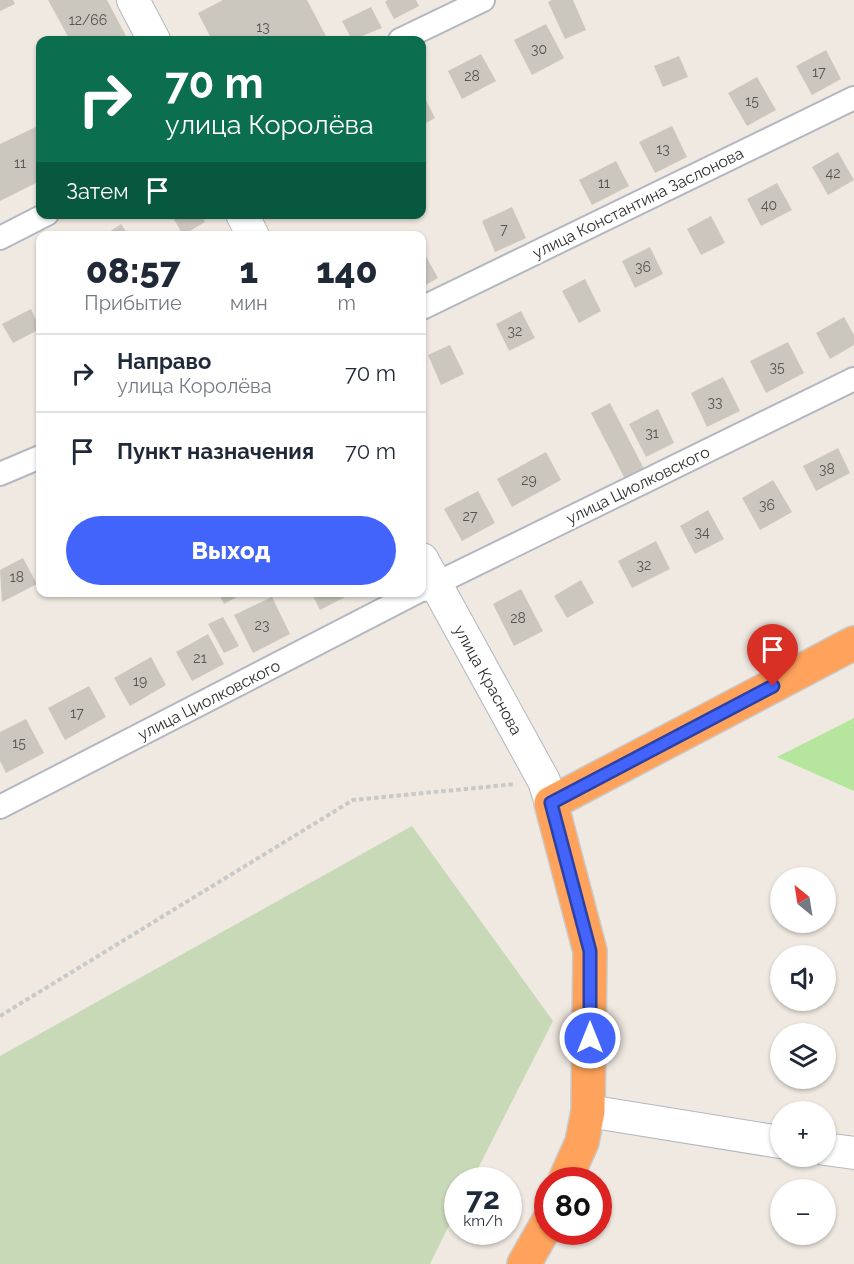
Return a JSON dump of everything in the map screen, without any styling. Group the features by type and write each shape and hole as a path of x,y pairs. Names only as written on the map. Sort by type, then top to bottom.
{"highway":[{"path":"571,1167 582,1142 588,1111 590,951 547,792 854,644"},
{"path":"524,1264 535,1245"}],"main road":[{"path":"133,0 152,36"},
{"name":"улица Краснова","path":"426,584 547,792"},
{"path":"588,1111 770,1140"},
{"path":"836,1151 854,1154"}],"street":[{"path":"408,36 483,0"},
{"name":"улица Константина Заслонова","path":"426,306 854,98"},
{"path":"0,238 37,219"},
{"name":"улица Циолковского","path":"426,580 854,379"},
{"path":"0,474 36,459"},
{"name":"улица Циолковского","path":"0,807 394,597"}],"path":[{"path":"0,1016 353,800 547,792"}],"green space":[{"path":"854,718 854,791 777,757"},
{"path":"412,826 553,1021 479,1167 444,1167 444,1235 430,1264 0,1264 0,1056"}],"building":[{"path":"0,0 13,0 15,4 0,11"},
{"path":"48,0 107,0 126,36 68,36"},
{"path":"223,0 307,0 326,36 210,36 198,13"},
{"path":"388,0 416,0 419,6 394,19 385,2"},
{"path":"573,0 586,30 565,39 548,2"},
{"path":"371,7 382,28 362,36 350,36 342,21"},
{"path":"546,24 564,58 532,75 514,40"},
{"path":"826,50 841,79 812,95 796,66"},
{"path":"481,54 496,81 462,99 448,71"},
{"path":"679,56 688,77 663,87 654,66"},
{"path":"757,77 776,110 747,126 728,93"},
{"path":"426,100 435,118 426,123"},
{"path":"672,126 687,157 655,173 639,142"},
{"path":"36,127 36,183 0,201 0,144"},
{"path":"838,152 854,180 828,195 812,167"},
{"path":"616,161 629,186 592,205 579,180"},
{"path":"777,183 792,210 761,226 747,199"},
{"path":"512,207 526,238 495,252 482,221"},
{"path":"711,216 725,243 701,255 687,229"},
{"path":"174,219 204,219 205,222 190,231 181,231"},
{"path":"121,224 126,231 110,231"},
{"path":"650,247 663,274 635,288 622,261"},
{"path":"426,256 438,278 426,285"},
{"path":"585,279 601,311 579,323 562,291"},
{"path":"31,309 36,320 36,331 13,343 2,324"},
{"path":"521,311 535,338 509,351 496,324"},
{"path":"844,317 854,335 854,345 830,359 816,333"},
{"path":"788,342 804,373 766,393 750,361"},
{"path":"450,345 464,374 441,385 428,355"},
{"path":"723,377 740,411 707,427 691,393"},
{"path":"610,403 644,469 625,479 591,413"},
{"path":"658,409 674,443 646,457 629,424"},
{"path":"838,448 850,473 816,491 803,466"},
{"path":"546,452 561,480 512,507 497,479"},
{"path":"773,480 792,512 760,530 742,498"},
{"path":"478,491 495,523 462,541 444,509"},
{"path":"708,510 724,539 695,554 680,526"},
{"path":"656,541 670,569 632,588 618,561"},
{"path":"23,558 36,585 2,602 0,570"},
{"path":"581,580 594,603 567,618 554,596"},
{"path":"521,589 543,631 514,646 493,604"},
{"path":"220,597 237,597 224,604"},
{"path":"272,597 290,634 253,653 234,615"},
{"path":"314,597 345,597 320,610"},
{"path":"223,617 239,646 224,653 208,624"},
{"path":"208,634 224,664 192,681 176,652"},
{"path":"151,657 166,685 130,706 114,678"},
{"path":"89,686 106,717 65,740 48,708"},
{"path":"26,719 44,753 6,773 0,761 0,732"}],"route":[{"path":"590,1038 590,951 551,803 773,686"}]}
